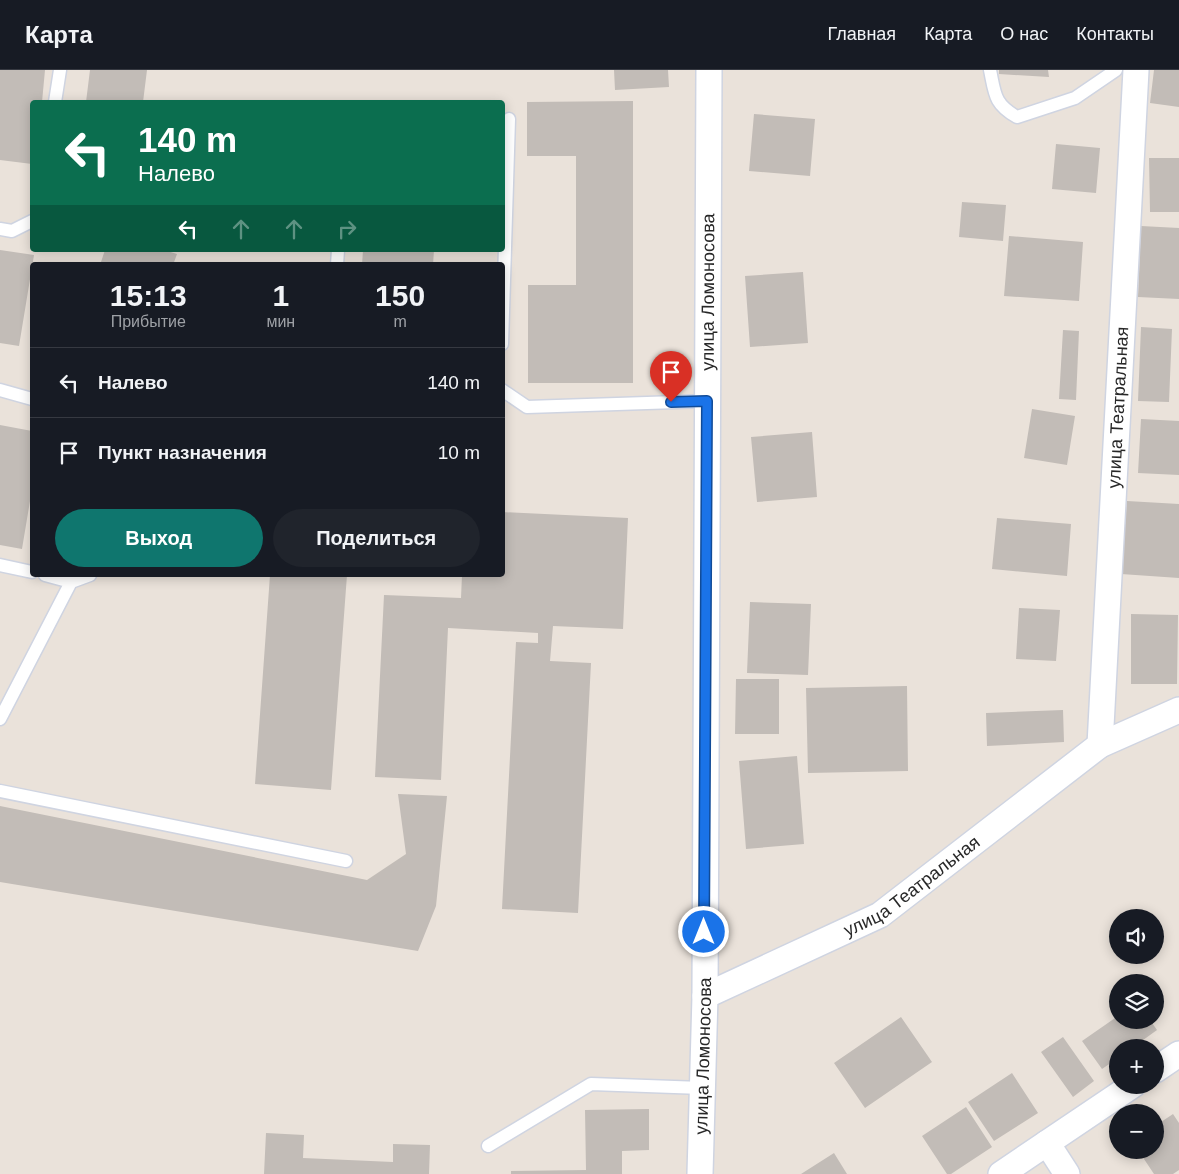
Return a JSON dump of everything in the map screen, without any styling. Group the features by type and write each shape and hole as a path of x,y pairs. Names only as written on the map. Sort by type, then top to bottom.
{"street":[{"name":"улица Ломоносова","path":"700,1174 705,996 709,70"},
{"name":"улица Театральная","path":"1100,745 1136,70"},
{"name":"улица Театральная","path":"705,996 880,915 1100,745 1179,710"},
{"path":"1164,1064 1179,1054"},
{"path":"1001,1174 1120,1094"},
{"path":"1047,1143 1068,1174"}],"lane":[{"path":"55,100 60,70"},
{"path":"990,70 996,100 1004,110 1016,117 1075,98 1116,70"},
{"path":"505,248 509,120"},
{"path":"0,229 12,232 30,222"},
{"path":"0,390 30,398"},
{"path":"505,392 527,407 707,401"},
{"path":"0,565 30,572"},
{"path":"52,577 71,582 85,577"},
{"path":"0,719 71,582"},
{"path":"0,791 346,860"},
{"path":"488,1146 591,1084 702,1088"}],"building":[{"path":"0,70 45,70 42,100 30,100 30,164 0,160"},
{"path":"90,70 147,70 143,100 86,100"},
{"path":"614,70 668,70 669,87 615,90"},
{"path":"999,70 1048,70 1049,77 999,74"},
{"path":"1154,70 1179,70 1179,107 1150,103"},
{"path":"633,101 633,383 528,383 528,285 576,285 576,156 527,156 527,102"},
{"path":"754,114 815,119 810,176 749,171"},
{"path":"1056,144 1100,148 1096,193 1052,189"},
{"path":"1149,158 1179,158 1179,212 1150,212"},
{"path":"962,202 1006,205 1003,241 959,237"},
{"path":"1141,226 1179,228 1179,299 1138,297"},
{"path":"1009,236 1083,242 1079,301 1004,296"},
{"path":"0,250 34,255 33,262 30,262 30,279 19,346 0,343"},
{"path":"104,252 170,252 177,254 174,262 101,262"},
{"path":"363,252 434,252 433,262 362,262"},
{"path":"803,272 808,343 750,347 745,276"},
{"path":"1141,327 1172,329 1169,402 1138,401"},
{"path":"1063,330 1079,331 1076,400 1059,399"},
{"path":"1032,409 1075,416 1067,465 1024,458"},
{"path":"1141,419 1179,421 1179,475 1138,473"},
{"path":"0,425 30,431 30,501 22,549 0,545"},
{"path":"812,432 817,497 757,502 751,437"},
{"path":"1127,501 1179,504 1179,578 1121,574"},
{"path":"505,512 628,518 623,629 553,626 550,661 591,663 578,913 502,909 516,642 538,643 538,633 448,628 441,780 375,777 384,595 461,598 462,577 505,577"},
{"path":"997,518 1071,524 1067,576 992,569"},
{"path":"270,577 347,577 331,790 255,784"},
{"path":"750,602 811,604 808,675 747,673"},
{"path":"1019,608 1060,610 1056,661 1016,659"},
{"path":"1131,614 1178,615 1177,684 1131,684"},
{"path":"736,679 779,679 779,734 735,734"},
{"path":"907,686 908,771 808,773 806,688"},
{"path":"1063,710 1064,742 987,746 986,713"},
{"path":"797,756 804,844 746,849 739,761"},
{"path":"398,794 447,796 436,906 418,951 0,882 0,806 367,880 406,854"},
{"path":"901,1017 932,1062 865,1108 834,1063"},
{"path":"1109,1022 1109,1029 1157,1030 1144,1039 1109,1039 1109,1064 1102,1069 1082,1041"},
{"path":"1063,1037 1094,1081 1073,1097 1041,1052"},
{"path":"1012,1073 1038,1113 994,1141 968,1102"},
{"path":"966,1107 992,1147 951,1174 947,1174 922,1136"},
{"path":"649,1109 649,1150 622,1151 622,1174 511,1174 511,1171 586,1170 585,1110"},
{"path":"1173,1114 1179,1123 1179,1170 1173,1174 1154,1174 1144,1159 1164,1159 1164,1120"},
{"path":"266,1133 304,1135 303,1158 393,1162 393,1144 430,1145 429,1174 264,1174"},
{"path":"834,1153 847,1174 801,1174"}],"route":[{"path":"671,402 707,401 704,932"}]}
